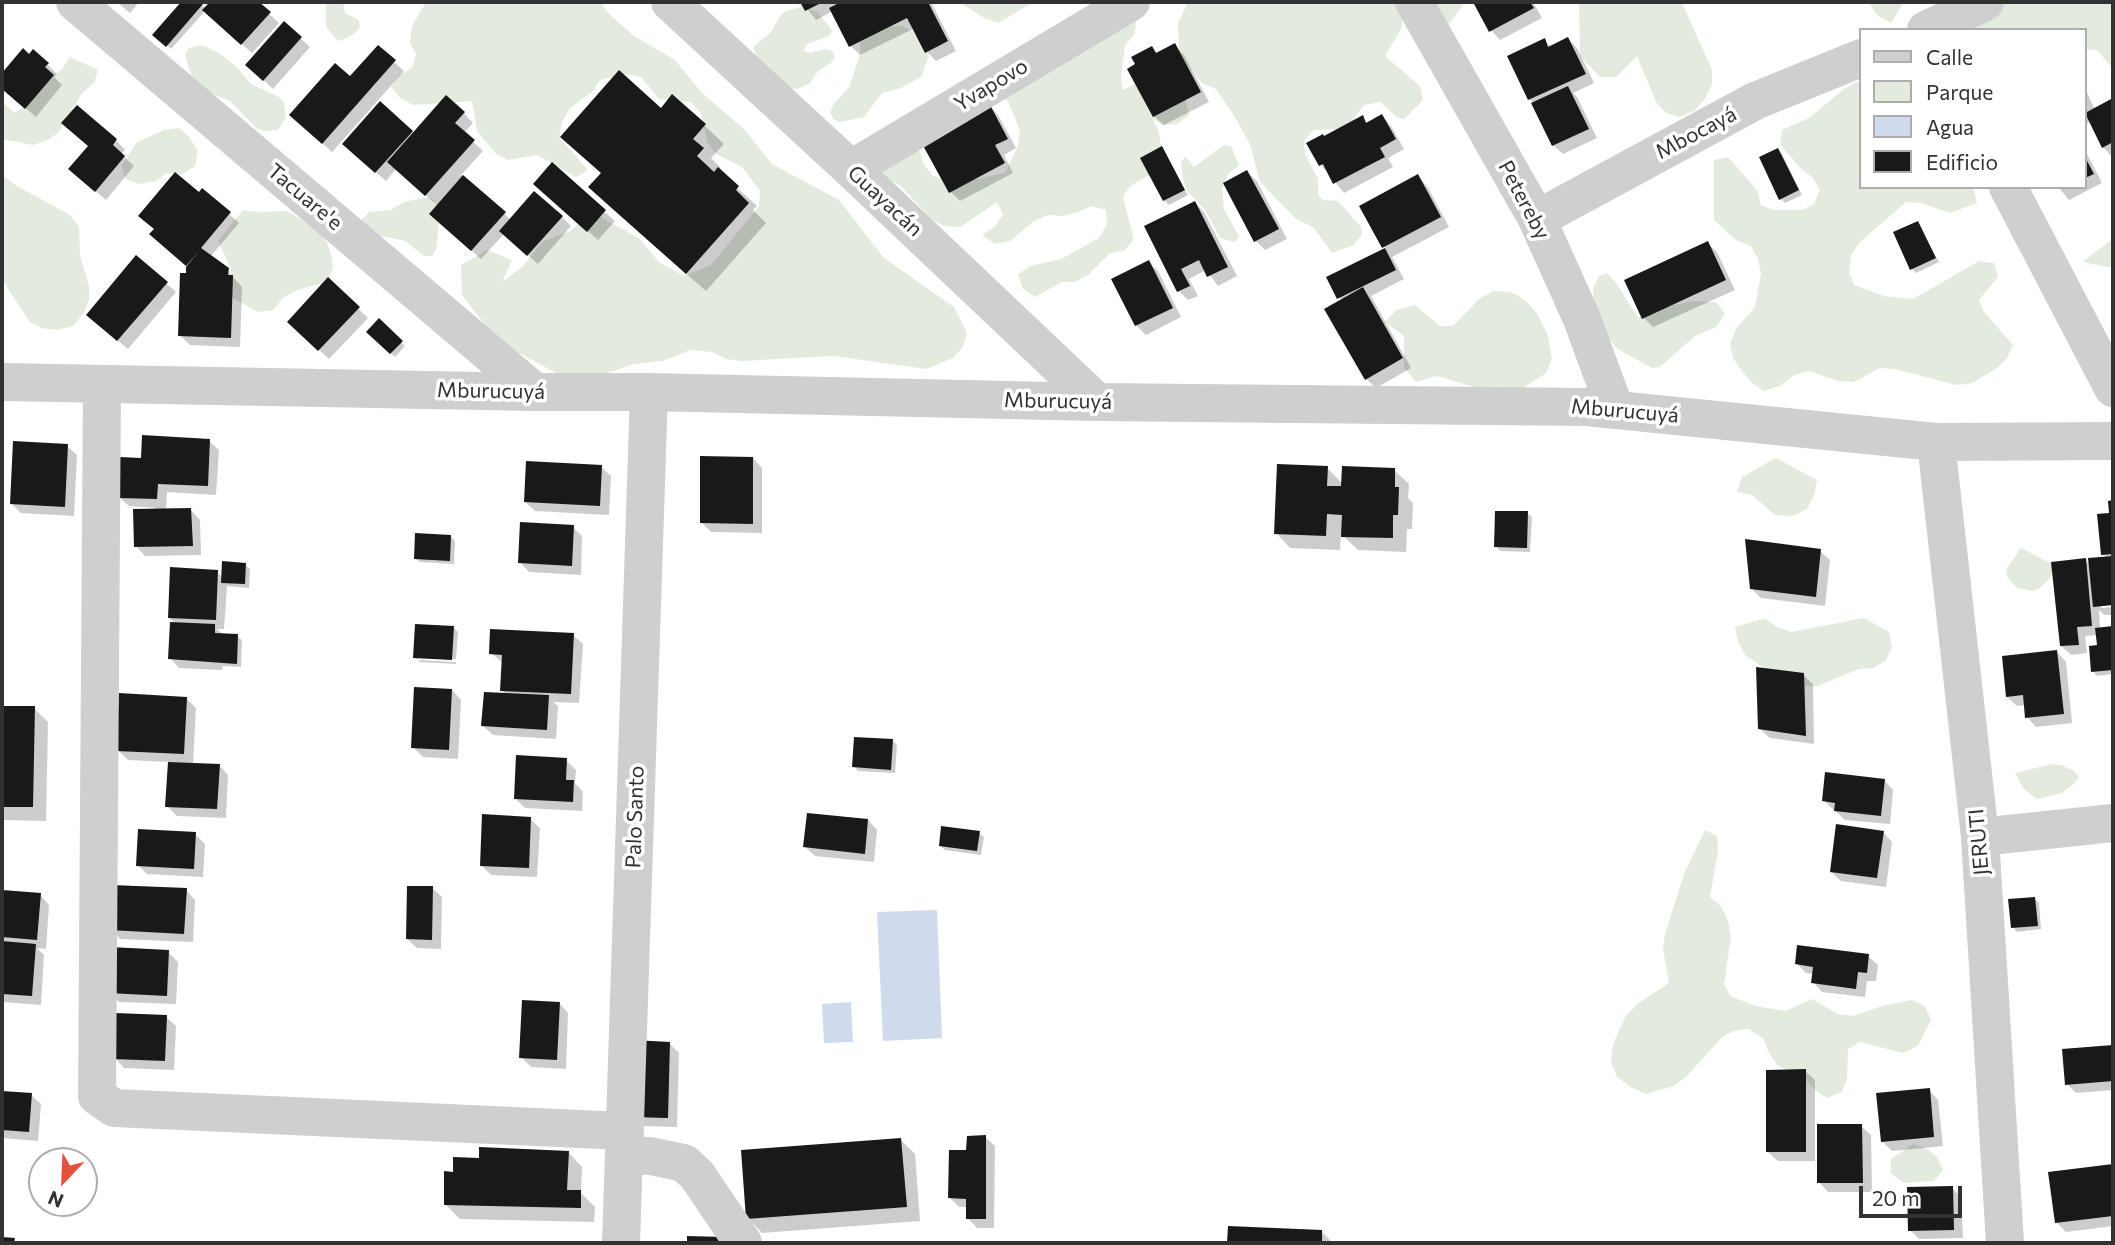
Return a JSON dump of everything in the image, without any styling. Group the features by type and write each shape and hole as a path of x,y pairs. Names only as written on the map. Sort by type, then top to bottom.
{"street":[{"name":"Tacuare'e","path":"75,2 534,392"},
{"name":"Guayacán","path":"670,2 1097,402"},
{"name":"Yvapovo","path":"851,169 1131,2"},
{"name":"Petereby","path":"1414,2 1536,219 1582,319 1615,409"},
{"path":"1930,28 1985,2"},
{"name":"Mbocayá","path":"1536,219 1755,101 1860,58"},
{"path":"2009,189 2113,388"},
{"name":"Mburucuyá","path":"2,382 1097,402 1573,406 1936,442 2113,441"},
{"path":"102,384 97,1096 114,1108 624,1143 650,1156 684,1163 697,1175 743,1243"},
{"name":"Palo Santo","path":"621,1243 649,392"},
{"name":"JERUTI","path":"1936,442 1980,837 2005,1243"},
{"path":"1980,837 2113,823"}],"green space":[{"path":"324,2 343,2 345,13 359,20 360,27 355,33 341,41 335,38 326,26"},
{"path":"426,2 601,2 609,14 634,36 675,60 702,93 745,130 772,164 839,200 884,258 954,307 967,333 963,347 953,358 926,369 834,356 741,361 726,359 712,352 690,350 663,361 633,364 577,384 498,342 462,295 461,265 487,250 512,260 502,282 523,266 542,242 570,231 592,212 640,239 659,262 684,276 711,265 759,206 760,191 742,167 716,154 707,142 701,113 691,102 659,99 641,77 627,74 600,80 592,92 570,108 562,122 559,137 588,170 576,177 537,155 508,160 496,154 477,131 472,101 413,105 400,98 391,87 399,75 412,68 416,55 410,42 412,26"},
{"path":"959,2 1034,2 998,23 984,18"},
{"path":"1188,2 1401,2 1404,13 1401,29 1385,56 1420,86 1423,100 1404,119 1397,117 1380,102 1364,105 1350,123 1337,129 1313,130 1304,141 1305,154 1318,179 1318,195 1323,200 1338,201 1361,227 1362,234 1354,245 1332,253 1314,228 1295,218 1260,182 1250,144 1233,114 1216,89 1202,83 1179,55 1178,24"},
{"path":"1413,2 1465,2 1450,23 1436,24"},
{"path":"1579,2 1682,2 1712,70 1712,84 1705,99 1694,111 1679,117 1666,113 1656,102 1637,56 1616,77 1600,77 1580,56"},
{"path":"1868,2 1904,2 1891,23 1878,16"},
{"path":"1964,2 2113,2 2113,69 2097,50 2087,49 2087,28 1964,28"},
{"path":"803,6 818,13 832,30 829,36 807,44 804,51 810,53 825,49 832,51 835,57 818,71 810,83 797,89 789,88 759,65 753,47 771,32 782,13"},
{"path":"1136,20 1135,34 1125,45 1121,76 1123,90 1135,84 1177,91 1186,102 1189,115 1177,124 1162,125 1152,118 1158,129 1163,157 1157,171 1130,186 1123,197 1134,239 1125,250 1110,253 1088,275 1075,282 1062,282 1035,297 1023,289 1018,274 1030,266 1061,259 1099,238 1107,224 1106,210 1092,206 1063,216 1048,215 1034,221 1010,241 995,244 982,235 994,227 1003,215 997,202 960,227 944,226 931,219 901,186 887,179 877,167 910,142 920,152 924,165 933,176 946,180 978,179 1005,173 1018,146 1020,130 1008,102 997,89"},
{"path":"902,26 914,32 929,56 921,77 901,88 882,93 864,117 840,122 833,119 830,112 849,87 861,52 860,43 864,28"},
{"path":"204,46 219,53 237,67 251,84 284,102 286,117 278,130 264,131 256,128 230,101 205,91 193,80 185,55 189,48"},
{"path":"70,57 98,70 94,83 82,93 59,132 48,140 33,145 2,139 2,102 15,113 27,105 39,88 62,69"},
{"path":"1860,82 1860,189 1974,189 1977,203 1950,213 1921,203 1906,202 1860,242 1851,255 1849,272 1854,285 1884,296 1913,299 1979,261 1994,263 1998,277 1979,300 1984,312 2013,345 2007,358 1997,368 1972,383 1956,385 1895,369 1880,368 1854,382 1838,381 1809,371 1794,375 1780,386 1764,391 1751,382 1733,358 1730,344 1736,329 1755,307 1761,273 1751,246 1736,240 1714,220 1714,160 1728,157 1757,190 1761,205 1773,210 1802,210 1814,204 1820,190 1812,177 1800,168 1780,144 1782,130 1809,118 1844,89"},
{"path":"179,128 198,151 195,166 183,174 167,173 156,181 140,184 125,179 122,165 137,142 164,130"},
{"path":"1224,145 1231,146 1239,165 1228,174 1222,188 1224,209 1239,237 1234,242 1220,238 1205,210 1188,192 1181,163 1185,156 1194,167"},
{"path":"2,175 70,215 79,227 80,256 89,286 89,300 83,314 73,326 57,330 41,328 29,321 2,279"},
{"path":"427,197 434,200 440,213 436,250 432,256 424,256 405,241 353,230 369,212 391,210 404,202"},
{"path":"243,210 287,211 316,229 326,241 331,254 333,268 327,282 297,290 283,298 273,310 258,312 231,297 231,269 218,241"},
{"path":"2113,239 2113,268 2082,262"},
{"path":"1607,273 1638,318 1665,307 1693,301 1716,302 1725,314 1716,327 1695,336 1660,367 1652,368 1616,348 1596,321 1593,289 1599,276"},
{"path":"1493,291 1517,295 1538,315 1548,336 1552,359 1546,373 1505,400 1437,376 1416,382 1404,368 1404,336 1385,322 1396,310 1415,305 1440,326 1453,326 1479,299"},
{"path":"1776,458 1817,480 1807,509 1793,516 1775,515 1752,495 1737,492 1742,477"},
{"path":"2021,548 2052,564 2053,572 2050,578 2033,591 2017,588 2007,577 2006,570"},
{"path":"1765,618 1777,627 1791,632 1864,618 1889,632 1892,647 1886,660 1874,668 1859,669 1817,686 1801,686 1771,673 1745,655 1735,627"},
{"path":"2052,764 2074,771 2079,777 2062,793 2037,799 2024,789 2015,773"},
{"path":"1705,830 1717,836 1718,851 1710,897 1721,906 1728,921 1731,937 1724,984 1730,996 1756,1006 1785,1011 1812,999 1838,1014 1853,1016 1912,1000 1925,1006 1931,1020 1918,1046 1903,1053 1860,1042 1848,1049 1847,1079 1842,1092 1827,1098 1805,1079 1777,1065 1763,1038 1748,1029 1733,1031 1721,1038 1687,1076 1674,1086 1646,1094 1617,1077 1611,1062 1613,1045 1625,1017 1637,1004 1669,983 1663,949 1665,934 1684,874"},
{"path":"1913,1144 1926,1148 1937,1157 1943,1170 1934,1181 1903,1183 1891,1173 1891,1159"}],"water":[{"path":"937,910 942,1038 883,1041 877,912"},
{"path":"851,1002 853,1042 824,1043 822,1004"}],"building":[{"path":"181,2 203,4 166,47 152,35"},
{"path":"210,2 259,2 271,12 241,45 202,10"},
{"path":"800,2 823,2 805,11"},
{"path":"841,2 928,2 948,41 925,53 907,18 849,47 829,8"},
{"path":"1473,2 1530,2 1534,8 1489,32"},
{"path":"284,21 302,37 263,81 245,65"},
{"path":"1568,37 1586,74 1528,100 1507,56 1545,38 1548,47"},
{"path":"1175,43 1201,92 1153,117 1127,69 1135,64 1131,57 1152,46 1156,53"},
{"path":"378,45 396,60 322,144 289,115 335,63 350,76"},
{"path":"23,48 29,54 33,49 49,63 45,67 54,75 25,109 2,89 2,73"},
{"path":"619,70 661,108 672,94 706,124 693,139 704,148 697,156 714,172 718,167 739,186 736,190 749,203 686,274 588,187 601,173 560,137"},
{"path":"1568,86 1589,129 1552,146 1531,103"},
{"path":"446,95 465,112 455,123 475,140 425,196 387,162"},
{"path":"2113,98 2113,142 2102,148 2087,112"},
{"path":"380,101 413,131 375,173 342,144"},
{"path":"989,103 1008,139 995,145 1005,163 949,193 920,140"},
{"path":"77,105 117,139 113,145 125,156 95,192 68,169 88,146 61,123"},
{"path":"1382,114 1396,139 1380,148 1385,157 1333,184 1323,164 1319,166 1306,143 1363,115 1366,123"},
{"path":"1162,146 1185,190 1163,201 1140,158"},
{"path":"1778,148 1799,190 1779,200 1759,157"},
{"path":"2087,161 2094,174 2087,177"},
{"path":"552,162 606,210 587,232 533,184"},
{"path":"1247,170 1279,229 1254,242 1223,183"},
{"path":"175,172 199,192 202,188 231,212 201,248 229,268 228,275 233,275 231,338 178,336 180,273 186,273 186,267 199,251 186,266 149,234 154,229 138,216"},
{"path":"1418,174 1441,217 1382,248 1359,206"},
{"path":"463,175 506,212 471,251 429,214"},
{"path":"534,191 563,216 527,256 499,231"},
{"path":"1195,201 1228,267 1207,277 1199,260 1181,269 1190,286 1177,292 1144,226"},
{"path":"1918,221 1936,258 1910,270 1893,232"},
{"path":"1708,241 1726,280 1642,319 1624,280"},
{"path":"1385,248 1396,270 1337,299 1326,277"},
{"path":"136,255 168,282 117,341 86,315"},
{"path":"1149,260 1173,308 1135,326 1111,279"},
{"path":"328,277 360,307 318,351 287,322"},
{"path":"1363,287 1403,358 1365,380 1324,309"},
{"path":"379,318 403,341 390,354 366,332"},
{"path":"142,435 210,439 208,486 158,484 157,499 117,498 120,457 141,458"},
{"path":"13,441 68,444 65,507 10,504"},
{"path":"700,456 753,457 753,524 700,523"},
{"path":"526,461 602,465 600,506 524,502"},
{"path":"1277,464 1328,466 1327,486 1341,486 1342,466 1395,468 1395,487 1399,487 1398,515 1393,515 1393,538 1341,537 1342,515 1327,514 1326,536 1274,534"},
{"path":"2113,500 2113,554 2101,555 2097,514 2109,513 2108,501"},
{"path":"191,508 193,546 134,547 133,509"},
{"path":"1495,511 1528,511 1527,548 1494,547"},
{"path":"520,522 574,525 572,566 518,563"},
{"path":"415,533 451,535 450,561 414,559"},
{"path":"1745,539 1821,549 1816,597 1750,589"},
{"path":"2113,556 2113,605 2093,607 2088,558"},
{"path":"2086,558 2092,626 2077,627 2079,645 2060,646 2051,562"},
{"path":"222,561 246,563 245,584 221,583"},
{"path":"170,567 218,570 216,620 168,618"},
{"path":"170,622 215,624 215,633 238,634 237,664 168,659"},
{"path":"415,624 454,626 452,660 413,658"},
{"path":"2113,626 2113,670 2091,672 2089,646 2097,645 2095,628"},
{"path":"490,629 574,633 571,694 500,691 502,655 489,654"},
{"path":"2057,650 2064,714 2025,718 2023,695 2006,697 2002,656"},
{"path":"1756,667 1804,673 1806,736 1758,729"},
{"path":"414,687 452,689 449,750 411,748"},
{"path":"484,692 549,695 547,730 481,726"},
{"path":"119,693 187,697 184,754 116,751"},
{"path":"2,706 35,706 33,807 2,807"},
{"path":"854,737 893,739 891,770 852,767"},
{"path":"516,755 567,758 566,780 574,780 573,802 514,799"},
{"path":"168,762 220,764 217,809 165,807"},
{"path":"1825,772 1885,779 1881,816 1834,811 1835,803 1822,801"},
{"path":"807,813 868,819 865,854 803,847"},
{"path":"482,814 531,817 529,868 480,866"},
{"path":"1836,824 1884,831 1877,878 1830,872"},
{"path":"941,826 980,831 977,851 939,846"},
{"path":"138,829 196,832 194,869 136,866"},
{"path":"111,885 187,888 184,934 109,930"},
{"path":"407,886 433,886 432,940 406,939"},
{"path":"2,890 41,893 37,940 2,937"},
{"path":"2035,897 2038,926 2011,928 2008,899"},
{"path":"2,941 36,944 32,996 2,994"},
{"path":"1797,945 1869,954 1867,973 1858,972 1856,989 1811,983 1813,967 1795,964"},
{"path":"110,947 169,950 167,996 108,993"},
{"path":"522,1000 560,1002 557,1060 519,1058"},
{"path":"115,1013 167,1015 165,1061 113,1059"},
{"path":"633,1040 670,1042 668,1118 630,1117"},
{"path":"2113,1045 2113,1081 2065,1085 2062,1049"},
{"path":"1806,1069 1806,1152 1766,1152 1766,1070"},
{"path":"1930,1088 1934,1137 1881,1142 1876,1093"},
{"path":"2,1091 32,1093 29,1132 2,1130"},
{"path":"1817,1124 1862,1124 1863,1183 1817,1183"},
{"path":"986,1135 986,1219 966,1219 966,1199 948,1198 949,1150 966,1150 967,1136"},
{"path":"901,1138 907,1207 746,1219 741,1150"},
{"path":"479,1147 569,1151 567,1190 581,1190 581,1208 444,1205 444,1171 453,1172 453,1157 479,1158"},
{"path":"2113,1164 2113,1216 2055,1223 2048,1172"},
{"path":"1953,1186 1954,1230 1908,1231 1907,1187"},
{"path":"1228,1226 1322,1230 1322,1243 1227,1243"},
{"path":"687,1236 724,1237 724,1243 687,1243"},
{"path":"2,1237 15,1238 14,1243 2,1243"}]}
